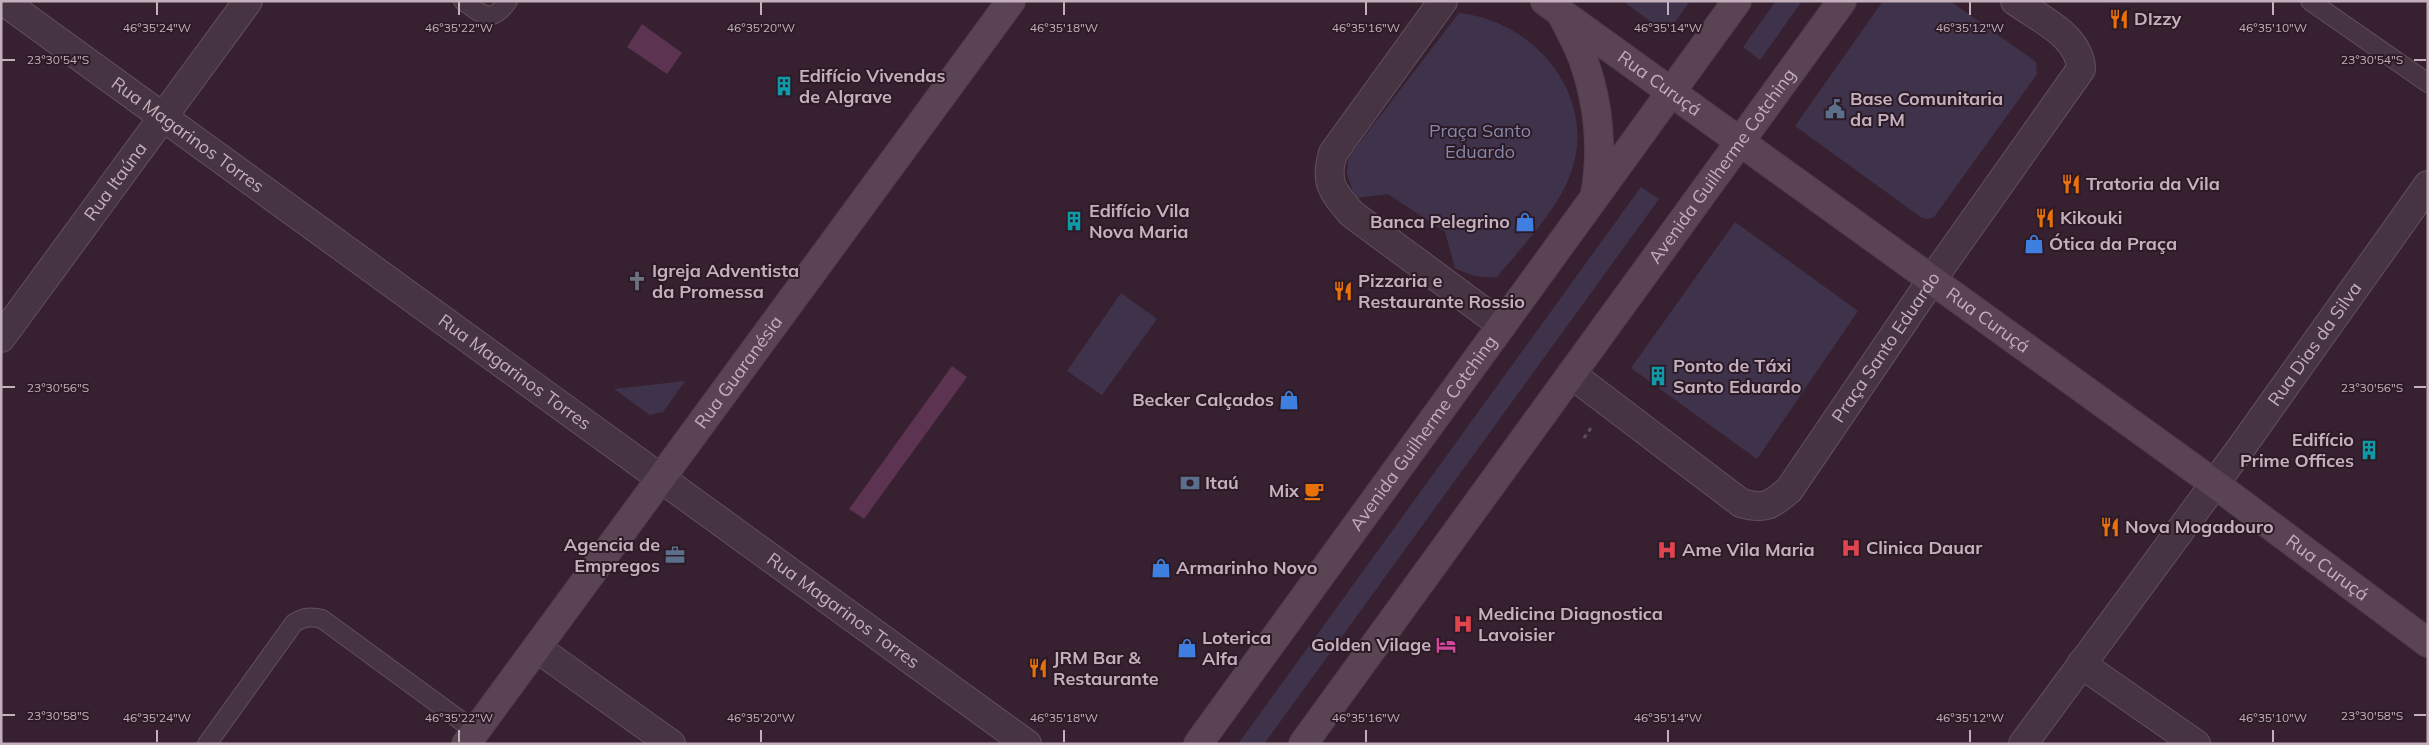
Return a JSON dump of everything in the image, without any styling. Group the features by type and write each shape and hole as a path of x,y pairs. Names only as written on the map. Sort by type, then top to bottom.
{"main road":[{"name":"Rua Guaranésia","path":"471,737 1011,1"},
{"name":"Avenida Guilherme Cotching","path":"1198,744 1737,1"},
{"name":"Avenida Guilherme Cotching","path":"1304,744 1842,1"},
{"name":"Rua Curuçá","path":"1553,6 1931,281 2215,484 2428,643"},
{"path":"1553,6 1584,62 1592,84 1600,169 1595,196"}],"street":[{"name":"Rua Magarinos Torres","path":"3,1 661,476 1027,744"},
{"name":"Rua Itaúna","path":"1,338 248,1"},
{"path":"1443,1 1333,153 1328,168 1328,181 1337,197 1352,214 1502,325"},
{"name":"Praça Santo Eduardo","path":"1572,374 1741,503 1758,507 1768,505 1789,490 1931,281 2081,69 2078,50 2070,40 2015,1"},
{"name":"Rua Dias da Silva","path":"2023,744 2215,484 2428,185"},
{"path":"537,648 671,744"},
{"path":"2081,664 2196,744"}],"lane":[{"path":"463,1 482,15 489,16 498,14 508,1"},
{"path":"2310,1 2428,83"},
{"path":"208,744 294,623 303,618 314,617 322,619 471,737"}],"path":[{"path":"1584,438 1593,426"}],"green space":[{"path":"1623,1 1690,1 1673,25 1662,30"},
{"path":"1776,1 1802,1 1760,60 1743,47"},
{"path":"1883,1 1950,1 2036,62 2037,74 1934,217 1928,219 1922,218 1795,126"},
{"name":"Praça Santo Eduardo","path":"1459,13 1487,19 1514,31 1537,48 1555,69 1569,94 1576,120 1577,149 1569,178 1563,191 1547,216 1497,277 1476,276 1455,268 1445,232 1388,194 1355,198 1347,174 1348,158"},
{"path":"1641,187 1659,199 1264,744 1238,744"},
{"path":"1735,222 1858,311 1757,459 1631,368"},
{"path":"1121,293 1157,319 1102,395 1067,371"},
{"path":"685,381 663,412 650,415 614,389"}],"shaded area":[{"path":"642,24 682,53 667,74 627,47"},
{"path":"952,366 967,377 864,519 849,509"}],"place":[{"name":"DIzzy","path":"2119,19"},
{"name":"Edifício Vivendas de Algrave","path":"784,86"},
{"name":"Base Comunitaria da PM","path":"1835,109"},
{"name":"Tratoria da Vila","path":"2071,184"},
{"name":"Kikouki","path":"2045,218"},
{"name":"Edifício Vila Nova Maria","path":"1074,221"},
{"name":"Banca Pelegrino","path":"1525,222"},
{"name":"Ótica da Praça","path":"2034,244"},
{"name":"Igreja Adventista da Promessa","path":"637,281"},
{"name":"Pizzaria e Restaurante Rossio","path":"1343,291"},
{"name":"Ponto de Táxi Santo Eduardo","path":"1658,376"},
{"name":"Becker Calçados","path":"1289,400"},
{"name":"Edifício Prime Offices","path":"2369,450"},
{"name":"Itaú","path":"1190,483"},
{"name":"Mix","path":"1314,491"},
{"name":"Nova Mogadouro","path":"2110,527"},
{"name":"Clinica Dauar","path":"1851,548"},
{"name":"Ame Vila Maria","path":"1667,550"},
{"name":"Agencia de Empregos","path":"675,555"},
{"name":"Armarinho Novo","path":"1161,568"},
{"name":"Medicina Diagnostica Lavoisier","path":"1463,624"},
{"name":"Golden Vilage","path":"1446,645"},
{"name":"Loterica Alfa","path":"1187,648"},
{"name":"JRM Bar & Restaurante","path":"1038,668"}]}
